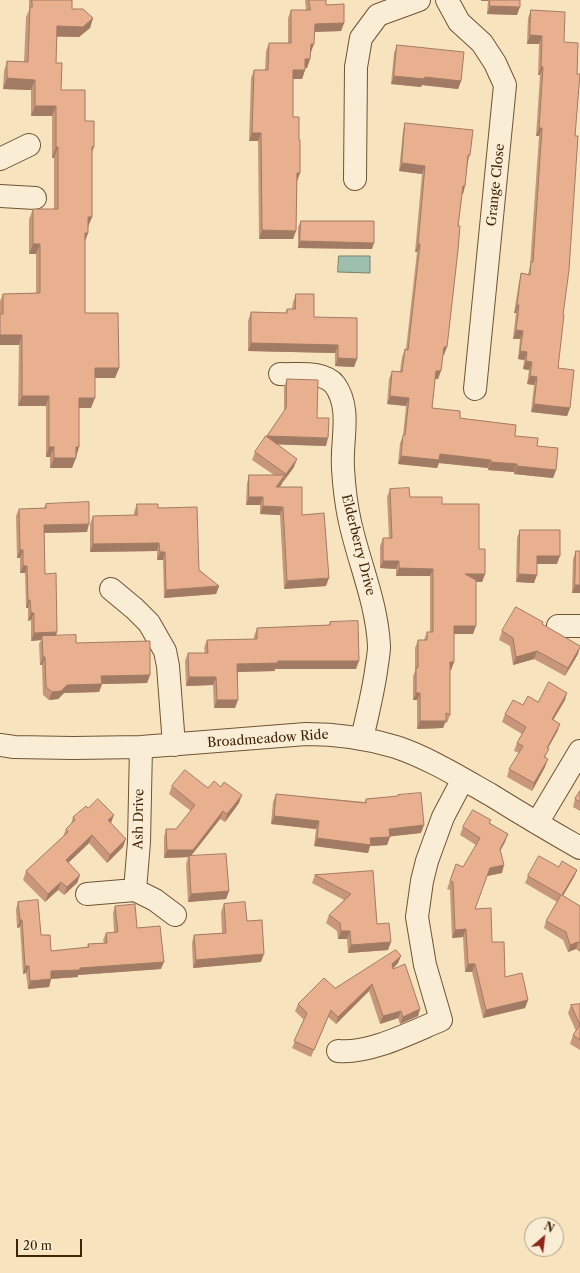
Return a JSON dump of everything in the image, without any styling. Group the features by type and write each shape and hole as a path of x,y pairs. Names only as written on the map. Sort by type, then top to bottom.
{"street":[{"path":"355,179 356,67 361,38 378,15 419,0"},
{"name":"Grange Close","path":"447,0 459,22 482,43 495,63 505,85 475,389"},
{"path":"0,159 29,145"},
{"path":"0,196 35,198"},
{"name":"Elderberry Drive","path":"280,374 316,375 328,379 334,383 344,407 344,490 350,523 376,618 379,647 374,689 362,738"},
{"path":"111,589 149,623 165,650 168,666 174,745"},
{"path":"558,626 580,626"},
{"name":"Broadmeadow Ride","path":"0,745 14,747 73,748 140,747 306,734 334,734 362,738 397,748 428,761 463,779 580,848"},
{"name":"Ash Drive","path":"135,890 139,842 140,747"},
{"path":"537,823 580,751"},
{"path":"338,1051 348,1052 363,1049 400,1037 441,1020 425,965 417,917 422,881 427,861 443,817 463,779"},
{"path":"87,894 135,890 155,900 175,915"}],"shaded area":[{"path":"339,256 370,256 370,273 338,272"}],"building":[{"path":"32,0 72,0 72,9 83,9 93,18 83,27 57,26 56,63 62,63 61,90 85,90 85,121 94,121 94,147 92,147 92,217 88,217 88,233 85,233 85,313 118,313 119,368 95,368 95,398 79,398 79,447 76,447 76,458 54,458 54,447 49,447 49,396 22,396 22,335 0,335 0,314 3,314 3,294 40,293 40,244 33,244 33,209 58,209 58,147 56,147 56,106 35,106 35,80 7,78 7,61 28,62 30,7 32,7"},
{"path":"309,0 326,0 326,5 344,4 344,23 315,24 314,44 311,44 310,59 305,59 305,70 293,70 293,117 299,117 300,140 300,173 297,173 296,231 262,230 261,133 252,133 254,70 268,70 269,43 291,43 291,10 310,10"},
{"path":"490,0 520,0 520,7 490,6"},
{"path":"531,10 565,12 564,42 578,43 577,74 580,74 575,136 578,136 569,270 558,368 574,370 570,408 534,404 537,377 530,376 532,362 526,361 527,352 520,351 523,331 516,330 521,273 530,275 531,262 533,262 542,128 539,128 543,67 541,67 542,36 530,35"},
{"path":"397,45 464,52 461,81 425,77 424,79 394,76"},
{"path":"405,123 473,130 470,155 468,155 465,186 463,186 458,226 460,226 458,250 447,347 444,347 441,371 436,371 432,408 460,411 460,418 516,425 515,436 538,438 537,446 558,448 556,470 517,466 517,464 491,462 491,460 440,454 439,460 401,456 409,398 390,396 392,371 402,372 405,349 408,350 420,244 418,244 425,166 402,163"},
{"path":"301,221 374,221 374,243 300,241"},
{"path":"296,294 314,294 314,317 357,318 357,359 338,358 338,345 251,343 251,312 287,313 287,309 295,309"},
{"path":"287,379 318,380 317,418 329,418 328,438 267,436 286,408"},
{"path":"266,436 297,459 286,474 255,452"},
{"path":"249,475 285,475 276,487 302,487 302,515 324,513 329,578 287,581 283,507 263,506 263,497 249,497"},
{"path":"409,488 410,497 442,497 442,504 479,504 479,549 485,549 485,574 465,574 476,580 476,626 454,626 454,662 450,662 450,715 446,713 446,721 420,721 420,693 416,693 418,640 427,640 427,632 433,632 433,569 399,568 399,561 383,561 383,538 392,538 390,489"},
{"path":"89,502 89,524 44,525 45,574 56,573 57,632 34,633 34,613 31,613 30,600 28,600 27,566 23,566 23,550 20,550 19,509 46,508 46,504"},
{"path":"137,504 158,504 158,508 197,507 199,570 219,586 166,590 165,552 160,552 159,543 93,544 93,516 137,515"},
{"path":"520,530 560,530 560,556 537,556 537,575 519,574"},
{"path":"576,551 580,551 580,585 575,585"},
{"path":"516,607 543,622 542,624 580,646 568,668 537,651 516,657 513,638 502,631"},
{"path":"358,621 359,661 278,661 278,663 237,664 238,700 217,700 216,677 189,677 188,653 208,653 207,640 257,639 257,628 330,625 330,622"},
{"path":"76,635 76,643 150,641 150,675 101,676 102,684 67,685 61,691 52,692 46,687 45,657 43,657 42,636"},
{"path":"549,682 567,693 552,719 560,724 547,748 549,749 544,757 548,759 534,783 509,769 523,746 517,743 526,727 505,714 513,700 523,705 528,696 538,702"},
{"path":"185,770 208,788 214,781 221,787 224,782 242,795 227,814 223,811 193,850 167,850 166,829 176,829 195,805 172,786"},
{"path":"580,791 580,802 575,799"},
{"path":"421,793 424,825 389,829 390,837 370,838 371,845 317,838 319,821 274,816 276,794 366,803 366,799"},
{"path":"98,799 114,815 108,820 126,839 110,855 92,835 66,860 80,875 67,887 61,882 48,894 26,871 68,832 66,829 75,820 73,817 86,806 88,808"},
{"path":"473,810 491,820 489,823 508,834 500,849 504,865 490,868 475,909 491,908 492,942 504,942 505,977 522,973 528,1000 486,1010 475,964 468,964 466,929 455,930 453,882 450,881 456,864 463,867 480,838 463,827"},
{"path":"226,854 229,891 191,894 189,856"},
{"path":"539,856 559,867 562,861 577,870 562,895 580,906 580,943 578,942 570,945 566,932 546,921 561,895 528,876"},
{"path":"373,871 377,924 389,923 391,942 351,945 350,931 341,931 340,923 329,915 351,894 315,875"},
{"path":"38,900 41,935 50,935 51,951 89,947 88,944 107,943 106,933 118,932 115,906 135,904 137,928 160,926 164,962 80,968 80,970 51,971 51,979 30,981 29,966 25,966 22,920 20,920 18,902"},
{"path":"245,902 247,921 262,920 264,954 196,960 194,935 226,933 224,904"},
{"path":"396,950 401,956 392,964 393,969 405,964 420,1009 403,1017 401,1011 383,1016 372,984 338,1017 331,1010 314,1050 294,1041 307,1013 298,1004 324,978 335,988"},
{"path":"580,1004 580,1025 571,1005"},
{"path":"580,1025 580,1040 573,1035"}]}
